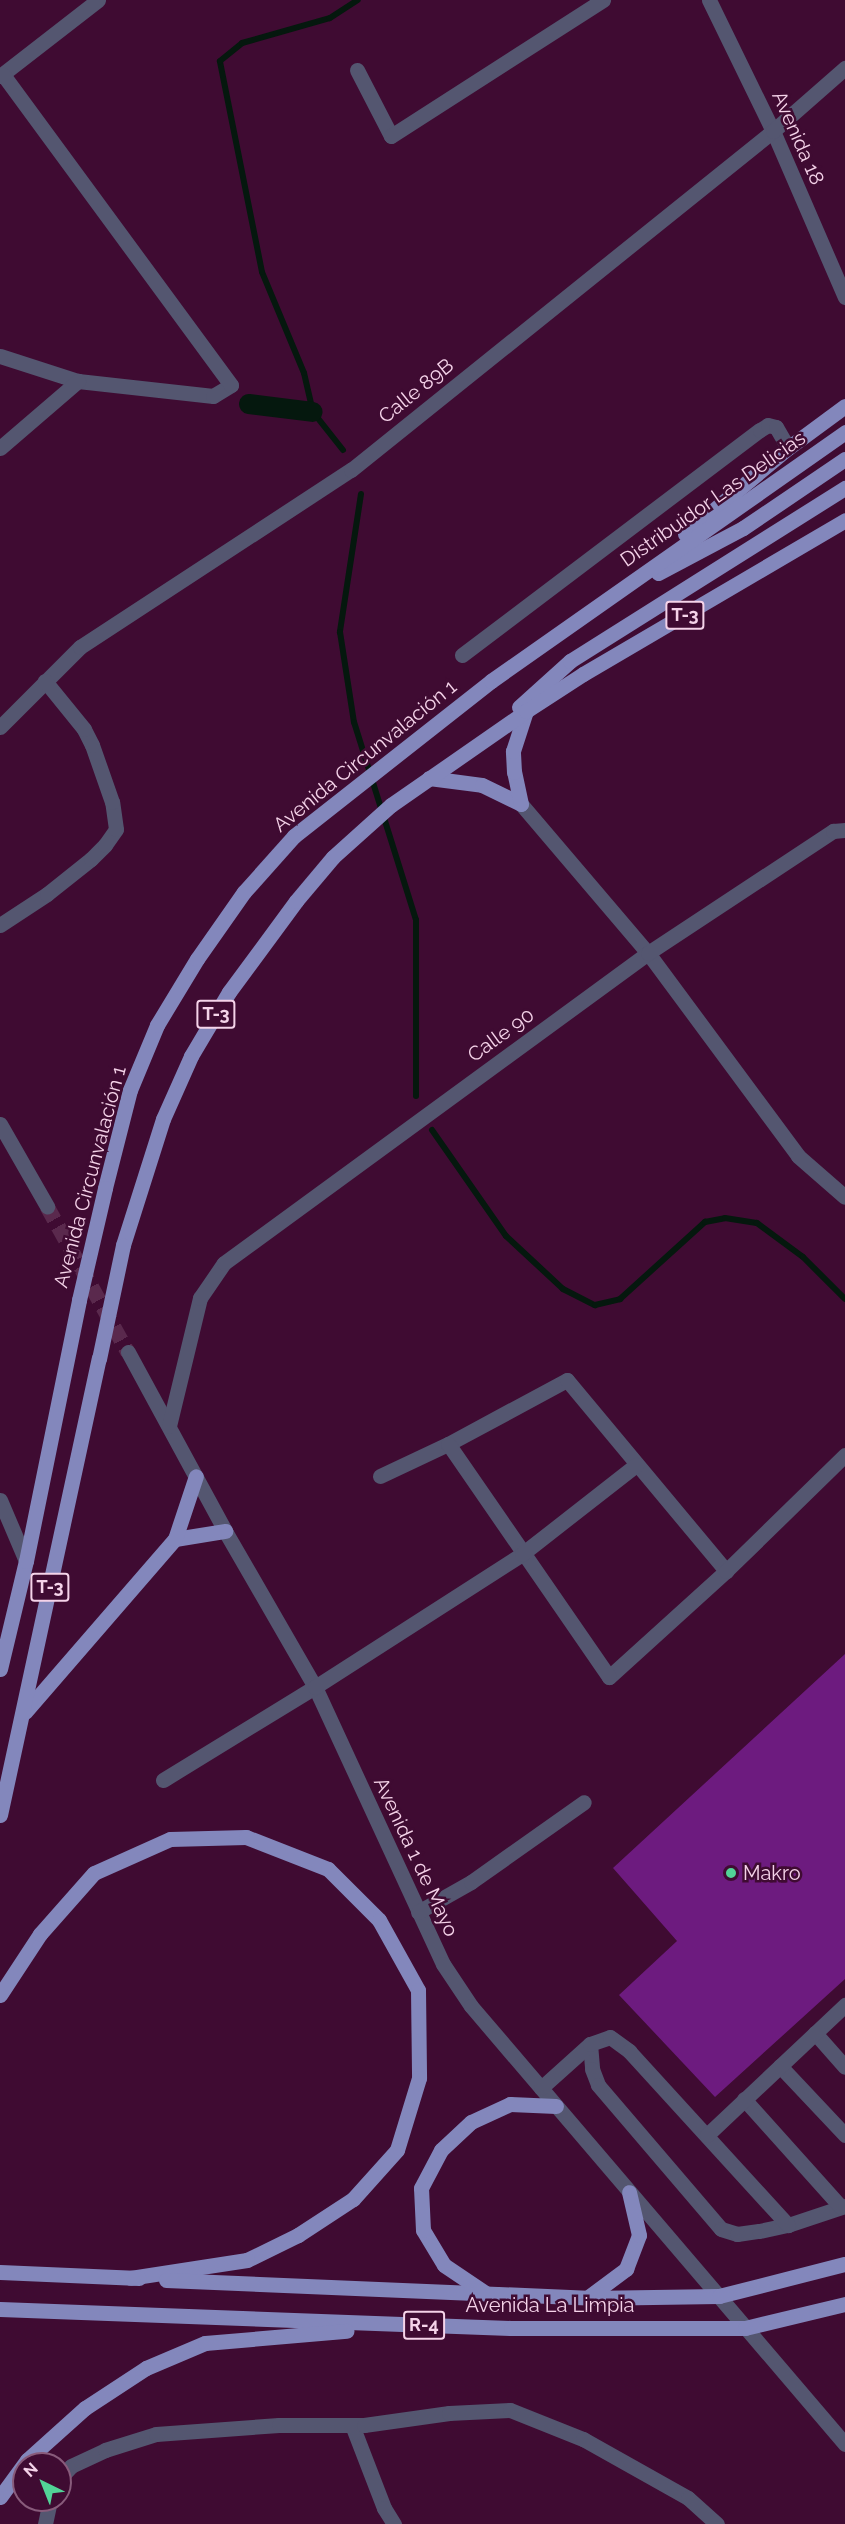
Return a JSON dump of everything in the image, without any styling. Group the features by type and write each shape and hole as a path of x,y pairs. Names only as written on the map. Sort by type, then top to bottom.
{"main road":[{"path":"604,601 788,448 845,406"},
{"name":"Distribuidor Las Delicias","path":"604,601 845,432"},
{"path":"604,601 743,528 845,459"},
{"path":"480,743 570,661 845,488"},
{"name":"T-3","path":"0,1815 123,1245 163,1119 191,1056 229,992 296,901 333,857 391,805 583,674 845,520"},
{"name":"Avenida Circunvalación 1","path":"0,1669 26,1561 79,1300 105,1188 130,1090 157,1025 196,959 244,892 294,836 491,681 604,601"},
{"path":"521,804 514,772 513,751 526,711"},
{"path":"429,778 482,785 521,804"},
{"path":"23,1715 175,1539 196,1476"},
{"path":"175,1539 225,1531"},
{"path":"0,1995 40,1934 94,1873 170,1839 246,1837 328,1869 379,1920 418,1990 419,2078 397,2150 353,2199 298,2235 248,2260 130,2278"},
{"path":"487,2294 444,2265 423,2230 421,2188 441,2150 471,2122 510,2104 556,2106"},
{"path":"587,2298 626,2269 639,2235 629,2192"},
{"name":"Avenida La Limpia","path":"130,2278 587,2298 719,2296 845,2264"},
{"name":"R-4","path":"0,2272 130,2278"},
{"name":"Avenida La Limpia","path":"0,2309 511,2328 745,2328 845,2304"},
{"path":"0,2497 27,2460 85,2408 146,2368 165,2359 206,2343 412,2325"}],"street":[{"path":"0,356 78,381 213,396 231,385 2,76 98,0"},
{"path":"357,70 391,136 603,0"},
{"name":"Avenida 18","path":"708,0 773,131 845,297"},
{"name":"Calle 89B","path":"0,727 80,647 351,470 773,131 845,68"},
{"path":"0,448 78,381"},
{"path":"462,655 760,430 768,425 776,427 788,448"},
{"path":"0,925 47,894 91,859 116,829 112,802 92,745 84,729 45,681"},
{"path":"521,804 648,953 798,1156 845,1197"},
{"name":"Calle 90","path":"169,1426 200,1298 224,1263 648,953 833,831 845,830"},
{"path":"0,1124 47,1206"},
{"name":"Avenida 1 de Mayo","path":"128,1352 225,1531 315,1687 443,1964 471,2006 845,2444"},
{"path":"380,1476 448,1444 567,1380 726,1570"},
{"path":"448,1444 609,1677 726,1570 845,1455"},
{"path":"163,1780 315,1687 522,1554 636,1465"},
{"path":"0,1500 26,1561"},
{"path":"418,1912 471,1882 584,1802"},
{"path":"707,2135 845,2005"},
{"path":"815,2033 845,2067"},
{"path":"541,2088 590,2044 610,2037 629,2051 788,2225"},
{"path":"590,2044 592,2069 598,2085 721,2229 737,2234 788,2225 843,2207 744,2099"},
{"path":"780,2066 845,2135"},
{"path":"72,2466 105,2450 156,2434 279,2425 352,2425 449,2413 510,2410 583,2439 688,2498 717,2524"},
{"path":"352,2425 384,2508 394,2524"}],"building":[{"name":"Makro","path":"845,1654 845,1979 715,2097 619,1995 677,1941 613,1868"}],"waterway":[{"path":"343,450 313,412 304,373 262,272 220,61 242,43 330,18 358,0"},
{"path":"249,404 313,412"},
{"path":"361,494 340,632 354,722 416,920 416,1096"},
{"path":"432,1130 506,1236 563,1289 595,1305 620,1299 705,1222 725,1218 757,1223 803,1257 845,1299"}],"tunnel":[{"path":"47,1206 128,1352"}],"place":[{"name":"Makro","path":"731,1873"}]}
